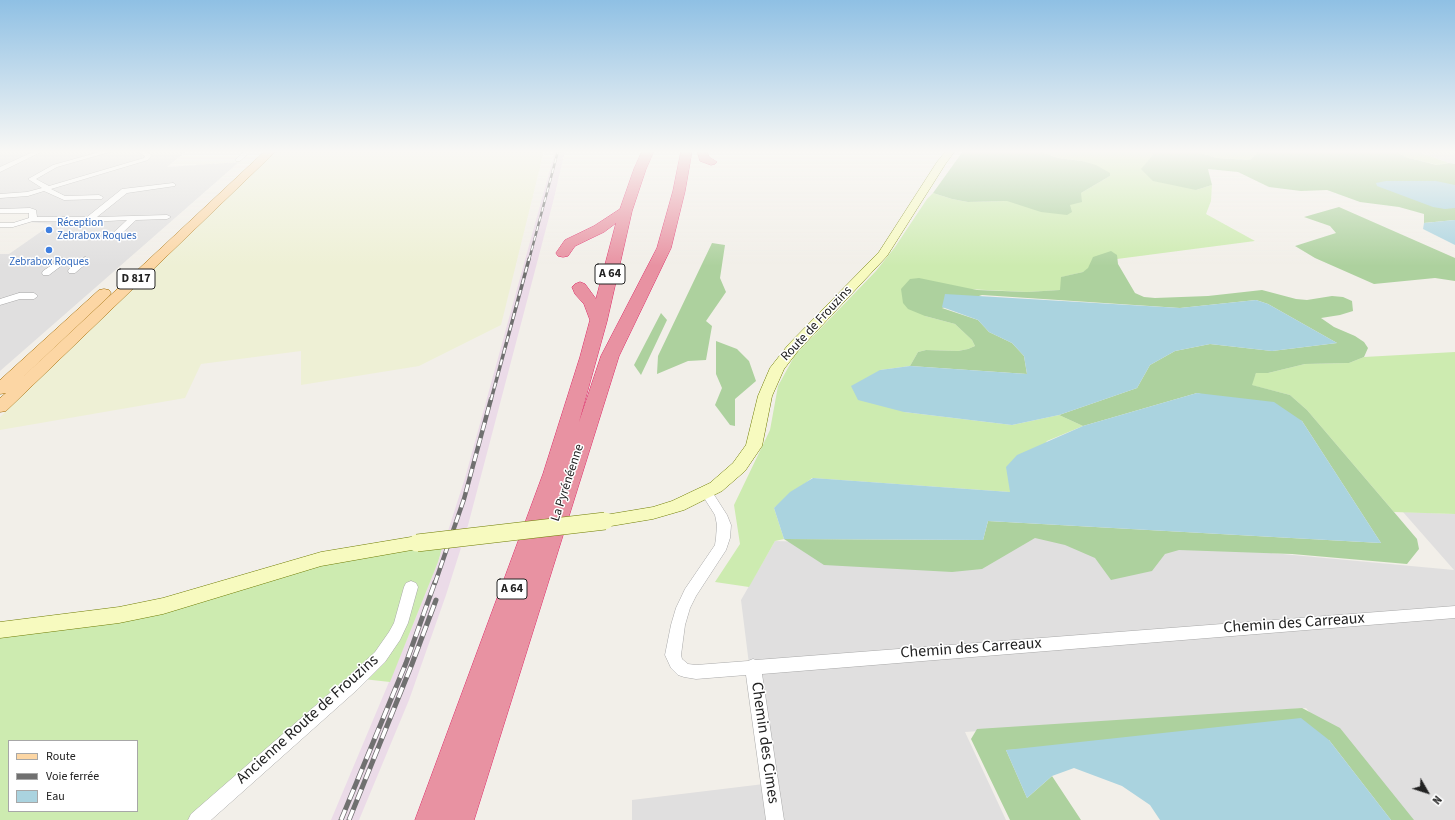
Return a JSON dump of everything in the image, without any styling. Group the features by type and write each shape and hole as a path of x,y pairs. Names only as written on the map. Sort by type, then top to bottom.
{"highway":[{"name":"La Pyrénéenne","path":"431,820 553,474 589,357 626,211 633,189"},
{"name":"La Pyrénéenne","path":"458,820 610,356 664,248 680,189"},
{"path":"563,253 570,243 599,229 626,211"},
{"path":"580,287 582,294 591,303 598,321"}],"main road":[{"name":"D 817","path":"0,389 97,299 219,189"},
{"name":"D 817","path":"0,407 230,189"},
{"name":"Route de Frouzins","path":"0,630 86,620 150,609 195,598 286,568 362,551 417,543 605,521 666,510 707,493 733,474 751,452 758,432 765,396 774,373 782,361 883,254 925,189"}],"street":[{"path":"0,196 28,194 43,189"},
{"path":"49,189 64,198 100,197"},
{"path":"88,220 124,191 138,189"},
{"path":"0,211 30,210 33,212 34,219"},
{"path":"0,225 13,225 34,219 88,220 167,217"},
{"path":"116,235 134,218"},
{"path":"72,271 85,260"},
{"path":"46,274 62,261"},
{"path":"0,302 19,296 34,296"},
{"name":"Chemin des Carreaux","path":"707,493 721,515 724,525 723,538 721,546 690,593 683,608 678,625 673,655 676,663 684,670 696,672 753,666 1455,612"},
{"name":"Ancienne Route de Frouzins","path":"197,820 352,684 380,657 395,636 401,624 411,587"},
{"name":"Chemin des Cimes","path":"753,666 775,820"}],"shaded area":[{"path":"0,189 208,189 0,371 0,254 9,254 52,224 28,222 29,212 0,212"},
{"path":"544,189 556,189 467,529 446,595 409,700 359,820 331,820 438,562 465,478"},
{"path":"1403,512 1455,514 1455,820 1402,820 1306,708 965,732 1006,820 632,820 632,800 764,784 741,600 775,541 981,547 1003,528 1454,570"}],"green space":[{"path":"236,189 535,189 501,325 419,366 301,385 301,351 201,364 185,398 0,430 0,417"},
{"path":"936,189 1087,189 1081,193 1082,202 1070,205 1072,212 1067,215 1041,212 1007,201 968,202 933,193"},
{"path":"1087,189 1212,189 1211,201 1206,214 1255,241 1117,259 1116,255 1083,272 1062,277 1061,290 1027,292 966,289 925,316 955,324 972,340 975,346 958,351 926,350 918,352 910,366 880,370 904,412 1012,425 1059,415 1083,426 1047,441 1010,492 812,478 774,508 784,539 775,541 749,587 715,582 740,544 734,505 770,430 778,386 795,355 876,271 895,247 927,199 933,193 968,202 1007,201 1070,205 1081,193"},
{"path":"1287,189 1455,189 1455,220 1424,223 1424,214 1399,207 1360,202 1327,190 1301,191"},
{"path":"1339,207 1455,258 1455,281 1435,278 1374,284 1315,258 1295,246 1336,233 1330,226 1304,217"},
{"path":"712,243 725,245 720,278 726,292 706,321 712,326 706,360 688,361 657,374 658,356"},
{"path":"1111,251 1117,255 1118,264 1135,293 1144,297 1208,296 1262,290 1296,299 1307,300 1332,296 1343,297 1352,301 1353,311 1321,318 1334,327 1355,336 1364,342 1368,348 1364,357 1349,363 1305,364 1268,373 1256,373 1252,385 1290,395 1307,410 1417,539 1419,549 1407,564 1292,554 1179,550 1165,554 1152,571 1111,580 1095,558 1065,545 1035,538 982,569 952,572 824,565 784,539 983,540 988,521 1381,543 1302,421 1197,393 1083,426 1059,415 1137,388 1150,365 1175,351 1210,344 1272,351 1337,343 1268,304 1256,300 1180,308 982,295 942,308 978,320 989,332 1012,343 1024,356 1027,374 910,366 918,352 926,350 958,351 975,346 972,340 955,324 925,316 908,309 903,303 901,289 910,279 919,278 977,290 1027,292 1060,290 1061,277 1083,272 1088,268 1093,257"},
{"path":"661,313 667,320 641,375 634,365"},
{"path":"716,341 737,349 749,361 756,381 735,399 735,426 730,425 715,405 722,388 716,374"},
{"path":"1455,352 1455,514 1394,512 1307,410 1290,395 1251,385 1256,373 1268,373 1305,364 1349,363 1364,357"},
{"path":"443,545 438,562 390,682 354,678 190,820 0,820 0,636 345,558"},
{"path":"1302,708 1340,728 1414,820 1391,820 1329,740 1006,750 1027,798 1052,776 1081,820 1010,820 971,739 977,729"}],"water":[{"path":"1386,189 1455,189 1455,208 1445,209 1433,207"},
{"path":"1455,220 1455,245 1423,229 1424,223"},
{"path":"945,294 1180,308 1256,300 1268,304 1337,343 1272,351 1210,344 1175,351 1150,365 1137,388 1059,415 1012,425 904,412 858,400 851,386 880,370 910,366 1027,374 1024,356 1012,343 989,332 978,320 942,307"},
{"path":"1197,393 1274,402 1302,421 1381,543 988,521 983,540 784,539 774,508 790,492 813,478 1010,492 1006,467 1017,455 1083,426"},
{"path":"1301,718 1329,740 1391,820 1160,820 1150,805 1122,786 1074,768 1052,776 1027,798 1006,750"}],"railway":[{"path":"529,260 548,189"},
{"path":"491,400 529,259"},
{"path":"435,583 464,499 491,399"},
{"path":"341,820 406,663 435,582"},
{"path":"349,820 412,664 436,600"}],"place":[{"name":"Réception Zebrabox Roques","path":"49,230"},
{"name":"Zebrabox Roques","path":"49,250"}]}
